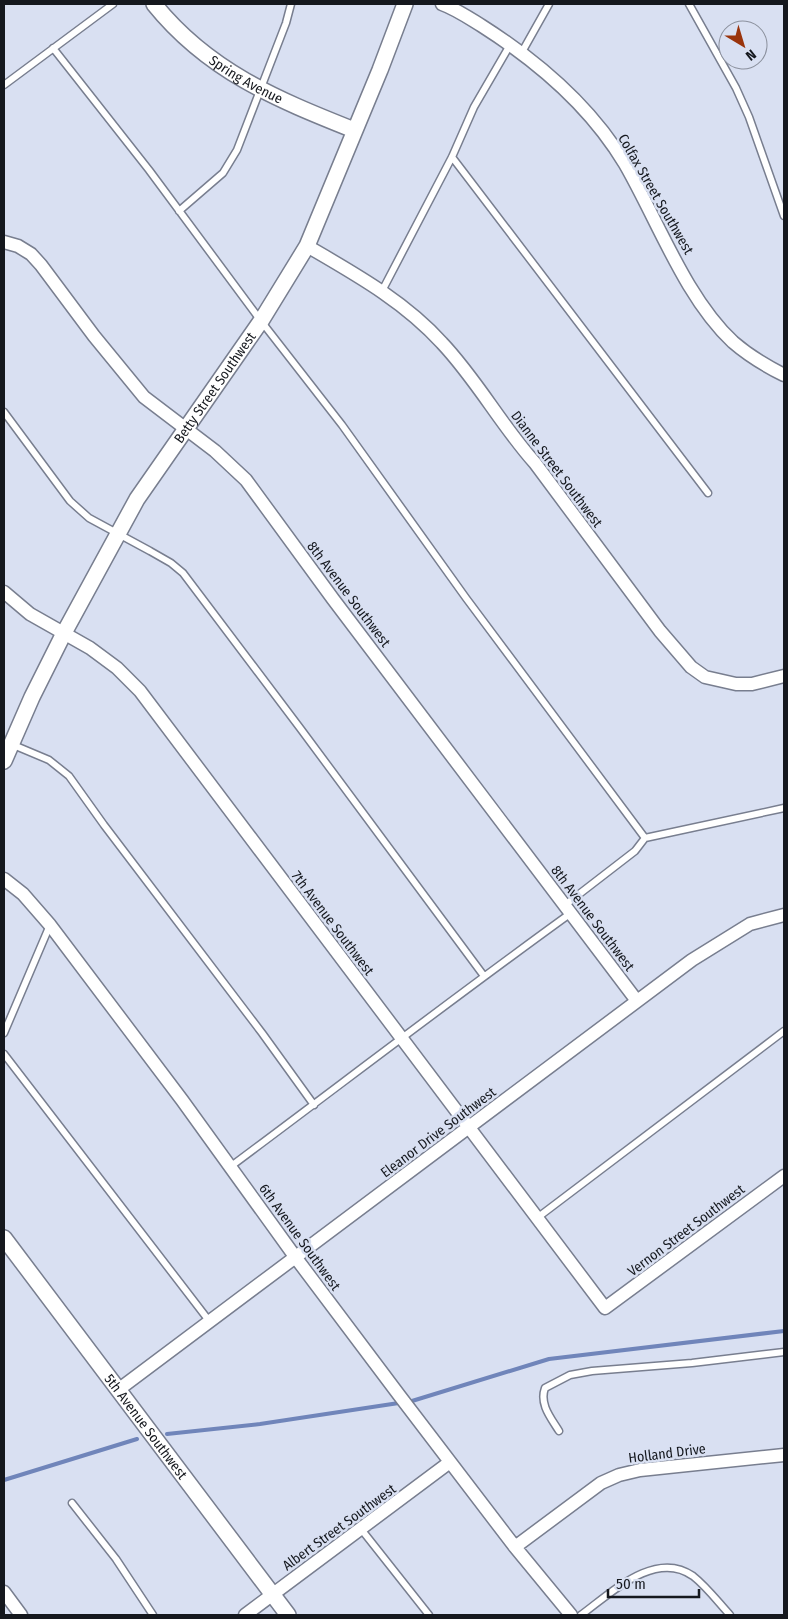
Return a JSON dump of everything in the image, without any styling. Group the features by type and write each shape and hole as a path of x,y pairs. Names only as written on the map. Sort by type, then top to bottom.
{"street":[{"name":"Spring Avenue","path":"154,4 166,19 211,59 236,76 276,98 354,130"},
{"name":"Betty Street Southwest","path":"4,762 64,633 117,534 153,474 261,321 307,246 380,70 405,4"},
{"name":"Colfax Street Southwest","path":"442,4 460,12 511,44 567,93 607,138 629,172 666,243 713,319 744,351 770,368 784,374"},
{"name":"8th Avenue Southwest","path":"4,242 18,246 42,264 94,336 144,397 226,460 246,480 333,599 637,1001"},
{"name":"Dianne Street Southwest","path":"307,246 382,291 422,322 443,343 482,391 525,452 660,632 691,667 706,677 736,684 752,684 784,676"},
{"name":"7th Avenue Southwest","path":"4,592 30,614 90,648 117,668 140,691 604,1308"},
{"name":"6th Avenue Southwest","path":"4,879 23,894 50,925 182,1100 296,1258 450,1462 515,1547 571,1615"},
{"name":"Eleanor Drive Southwest","path":"118,1390 692,960 750,924 784,915"},
{"name":"Vernon Street Southwest","path":"604,1308 784,1176"},
{"name":"5th Avenue Southwest","path":"4,1238 288,1615"},
{"name":"Holland Drive","path":"515,1547 601,1483 619,1475 640,1470 784,1455"},
{"name":"Albert Street Southwest","path":"245,1615 362,1530 450,1462"},
{"path":"4,1592 21,1615"}],"lane":[{"path":"4,85 113,4"},
{"path":"179,211 223,173 237,150 286,22 291,4"},
{"path":"522,52 549,4"},
{"path":"689,4 736,88 749,117 784,216"},
{"path":"382,291 452,157 474,107 511,44"},
{"path":"53,48 342,425 466,598 645,838"},
{"path":"452,157 708,493"},
{"path":"4,412 70,501 89,518 158,555 183,573 484,976"},
{"path":"11,744 49,760 69,776 104,825 262,1032 314,1105"},
{"path":"230,1167 484,976 568,909 634,851 645,838 784,808"},
{"path":"4,1034 50,925"},
{"path":"537,1218 784,1031"},
{"path":"4,1054 210,1322"},
{"path":"559,1432 545,1407 543,1395 545,1388 570,1375 592,1371 692,1363 784,1352"},
{"path":"72,1503 116,1559 153,1615"},
{"path":"362,1530 428,1615"},
{"path":"581,1615 627,1580 658,1568 674,1568 692,1575 730,1615"}],"waterway":[{"path":"167,1434 260,1424 412,1401 549,1359 784,1331"},
{"path":"4,1480 137,1439"}]}
